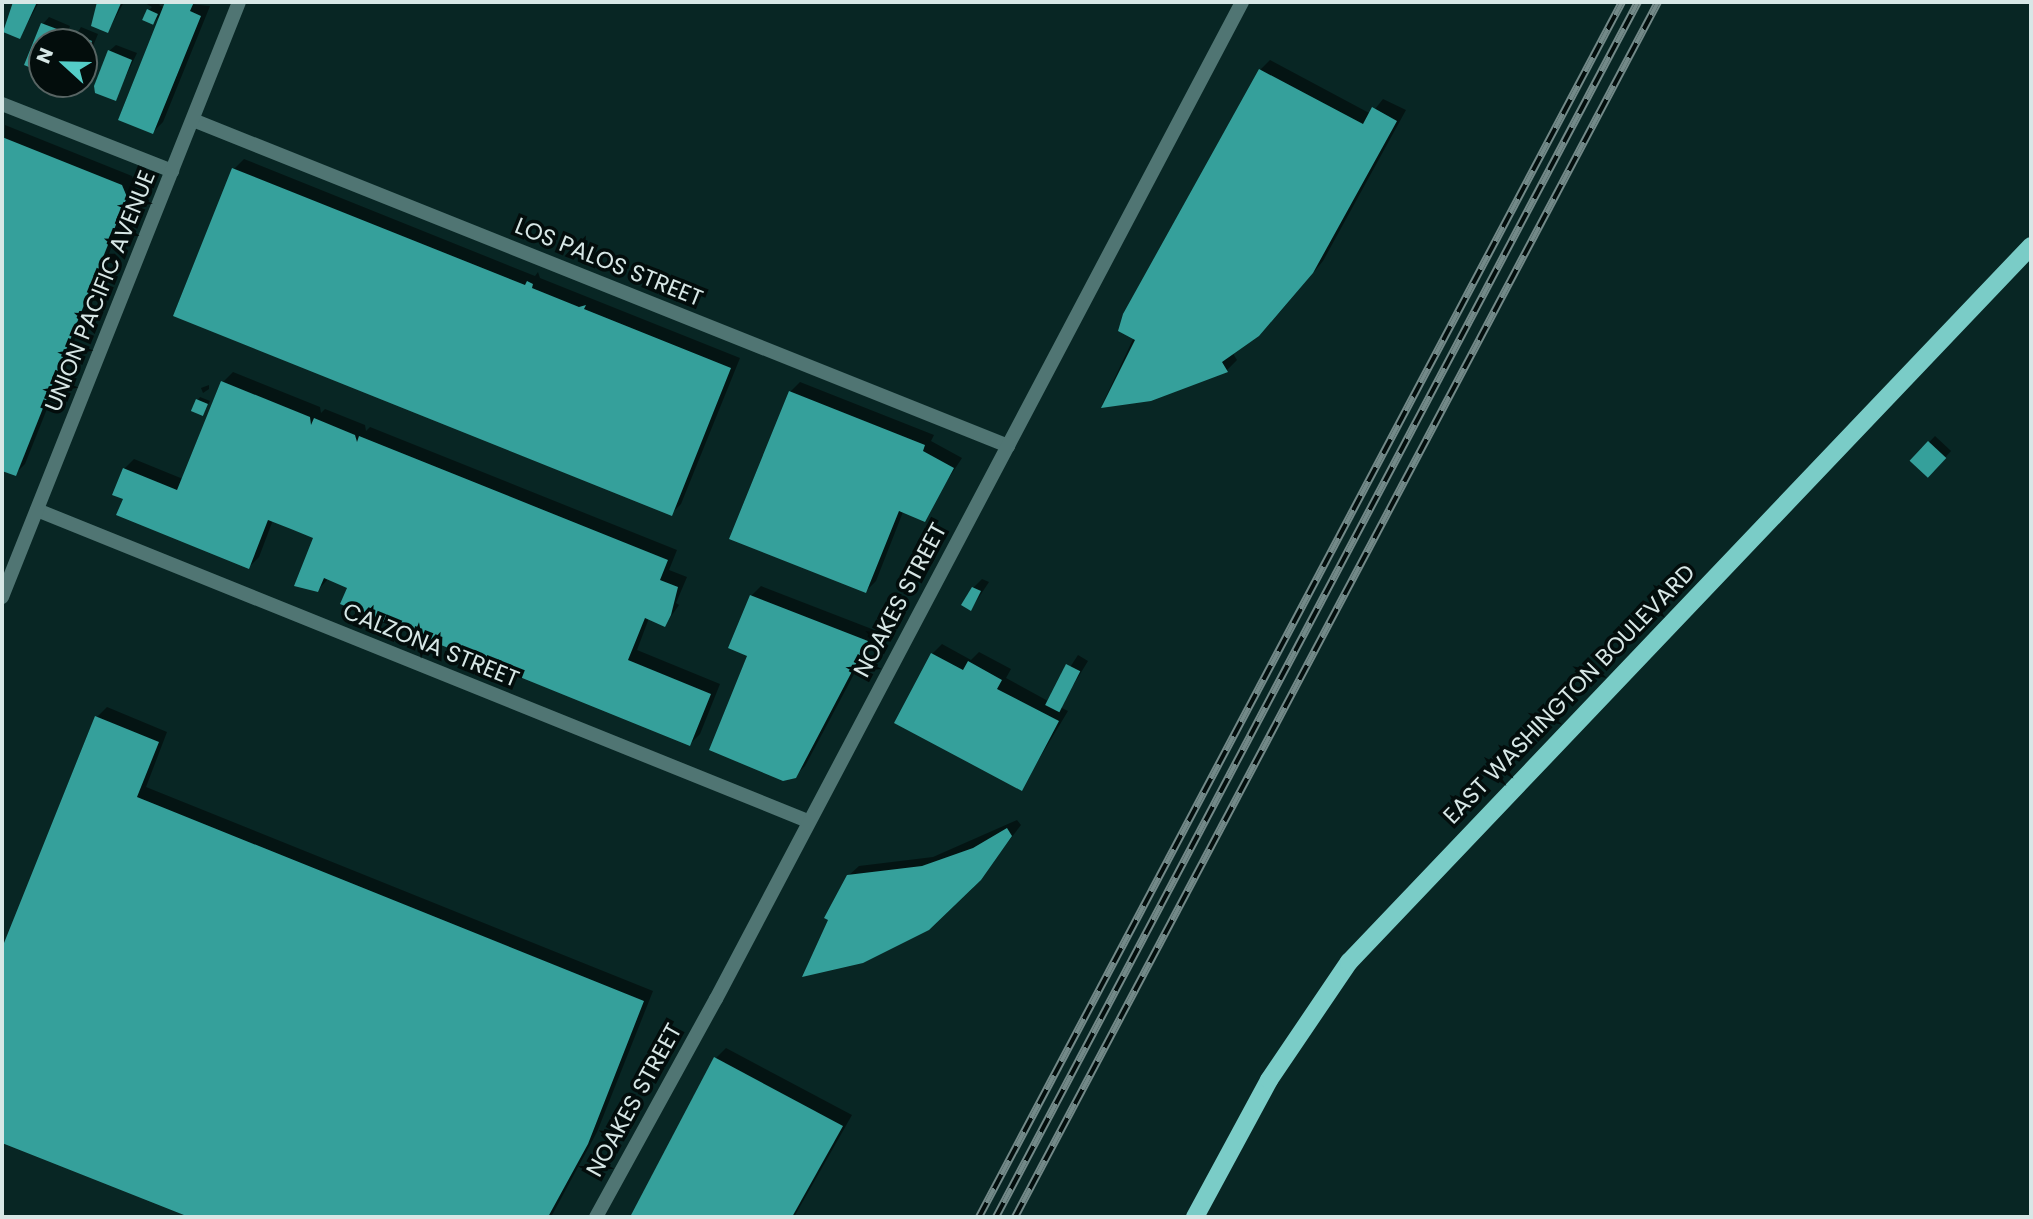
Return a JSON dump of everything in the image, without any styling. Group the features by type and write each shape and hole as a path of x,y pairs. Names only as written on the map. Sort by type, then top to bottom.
{"main road":[{"name":"EAST WASHINGTON BOULEVARD","path":"1195,1217 1269,1080 1349,962 2031,246"}],"street":[{"name":"UNION PACIFIC AVENUE","path":"2,597 239,2"},
{"name":"NOAKES STREET","path":"596,1217 1242,2"},
{"path":"2,104 173,171"},
{"name":"LOS PALOS STREET","path":"193,120 1008,446"},
{"name":"CALZONA STREET","path":"37,510 808,821"}],"building":[{"path":"13,2 37,2 20,39 3,32"},
{"path":"97,2 121,3 108,33 91,26"},
{"path":"165,2 194,2 190,11 201,16 153,134 118,120"},
{"path":"147,9 158,14 153,25 142,20"},
{"path":"41,23 54,28 39,28"},
{"path":"108,50 132,60 116,101 98,94 98,76"},
{"path":"1259,69 1363,124 1372,107 1397,121 1313,273 1259,336 1222,362 1228,372 1151,401 1101,408 1135,340 1118,331 1123,314"},
{"path":"2,137 122,185 127,197 16,476 2,471"},
{"path":"232,168 525,285 527,281 533,284 532,288 579,307 586,305 584,309 731,368 672,516 173,316"},
{"path":"221,381 310,417 311,425 314,418 355,435 357,442 359,436 668,560 660,580 678,587 671,615 665,627 645,618 628,660 711,694 690,746 340,604 347,588 324,578 318,592 294,586 313,538 291,529 268,520 249,569 116,515 123,499 112,495 123,468 177,490"},
{"path":"789,391 925,445 923,451 954,468 925,522 899,511 866,593 729,539"},
{"path":"196,399 208,404 203,416 191,411"},
{"path":"1928,441 1946,458 1928,478 1910,461"},
{"path":"972,587 981,591 971,611 961,605"},
{"path":"750,595 868,641 796,778 783,781 709,750 747,656 728,648"},
{"path":"931,653 963,670 968,661 1002,680 997,689 1059,721 1022,791 894,723"},
{"path":"1066,664 1080,671 1059,712 1045,705"},
{"path":"95,716 159,742 137,797 644,1001 588,1144 548,1217 189,1217 2,1143 2,948"},
{"path":"1007,828 1012,836 981,880 929,930 863,963 802,977 828,920 824,918 847,875 922,866 973,848"},
{"path":"714,1057 843,1126 792,1217 630,1217"}],"railway":[{"path":"979,1217 1622,2"},
{"path":"996,1217 1638,2"},
{"path":"1015,1217 1658,2"}]}
